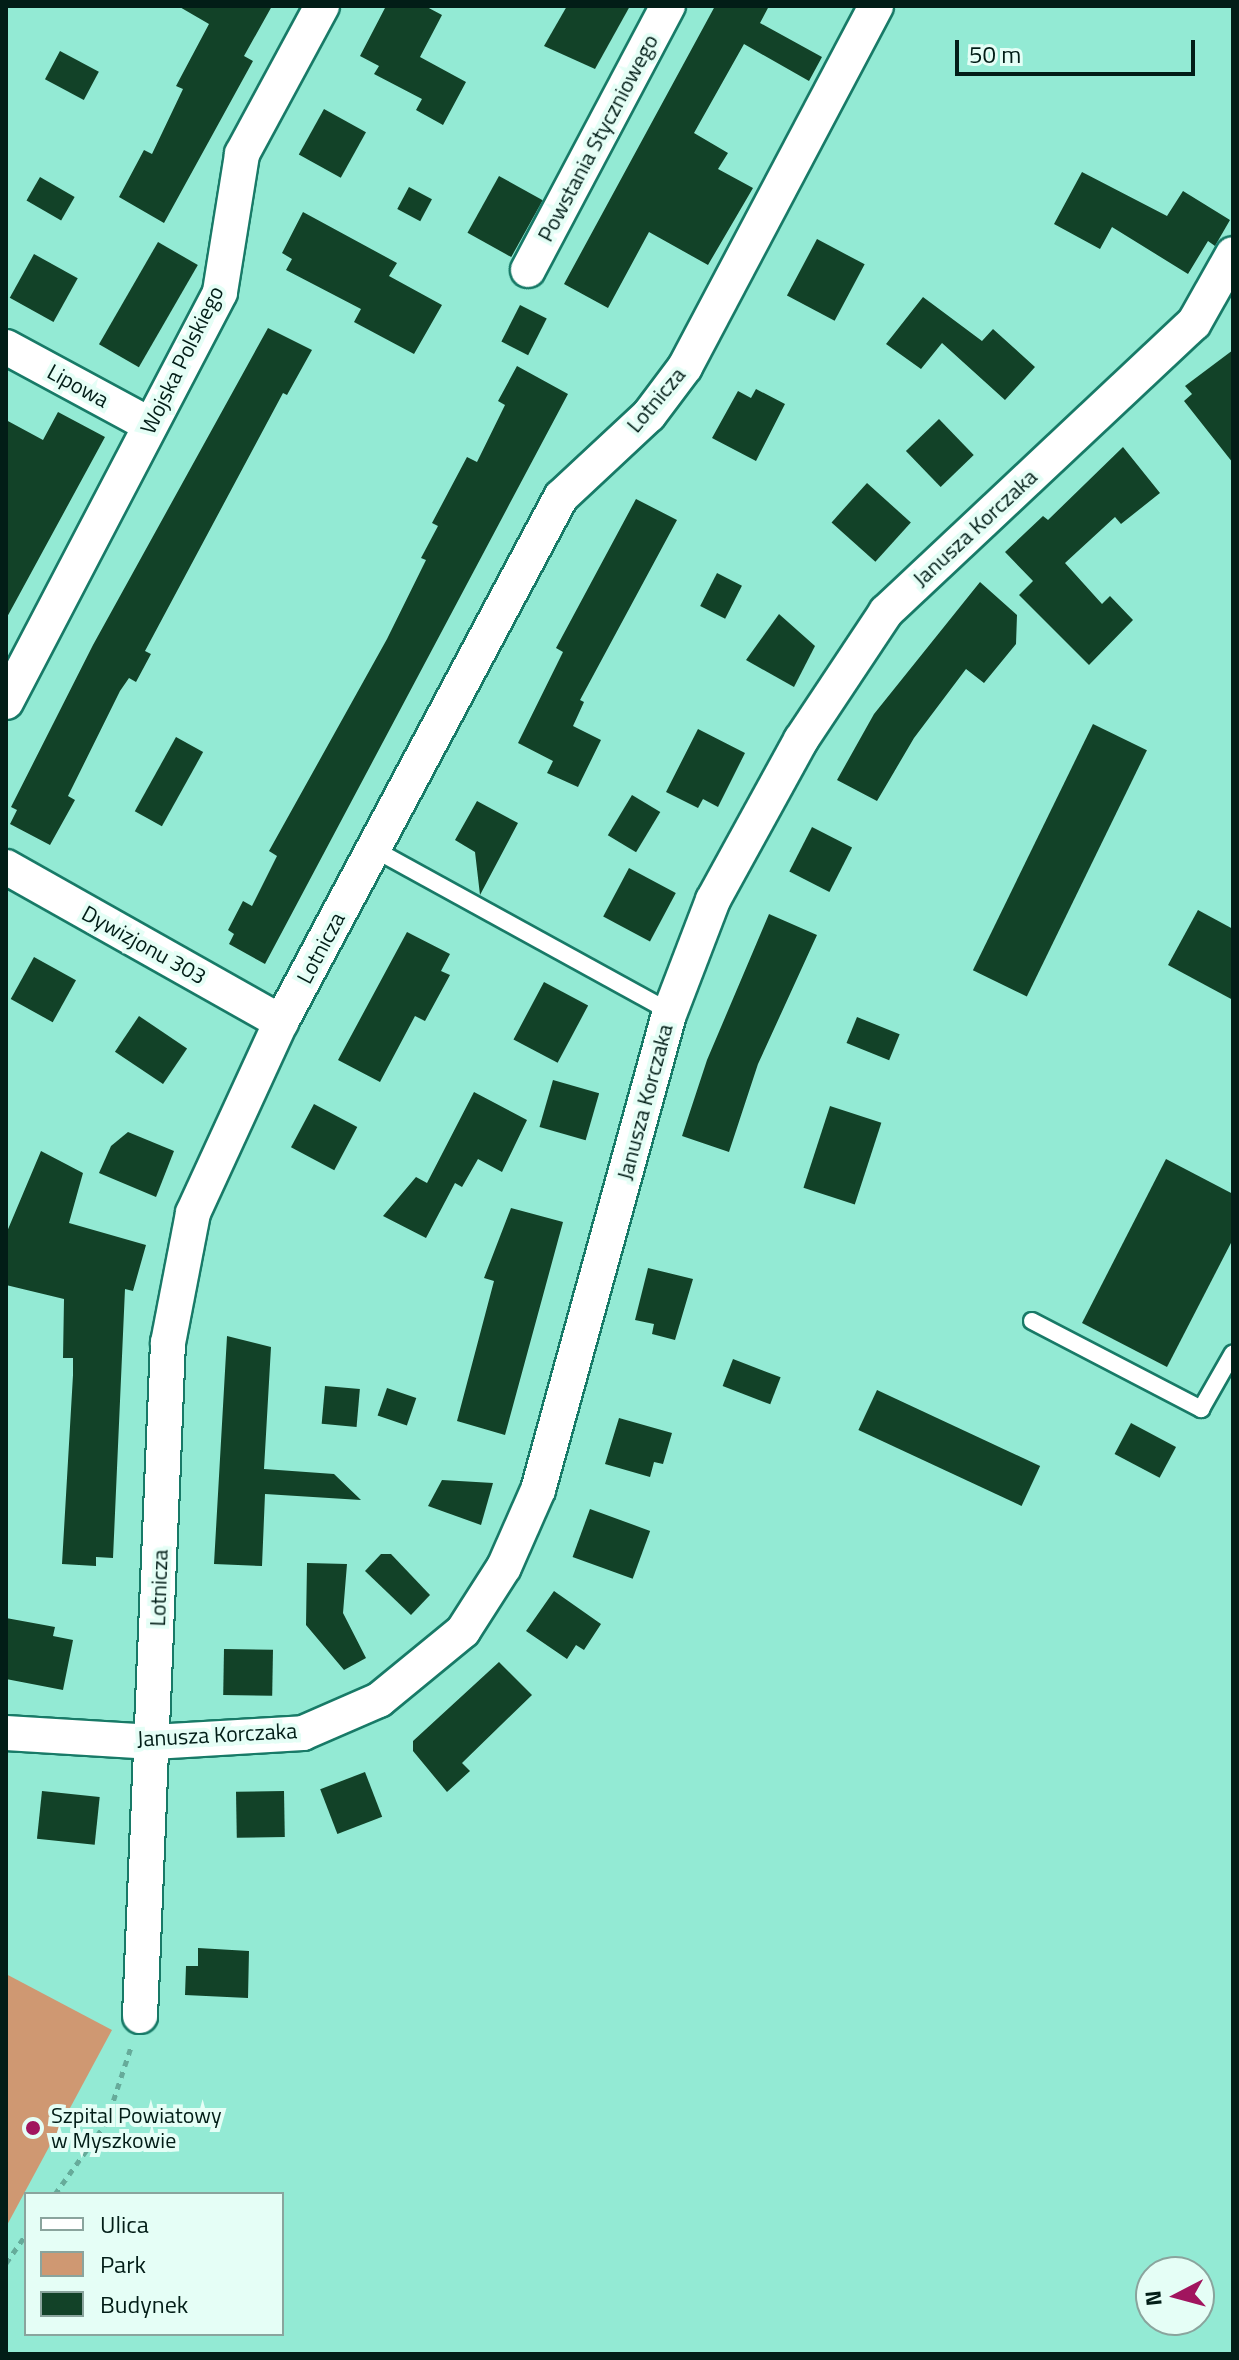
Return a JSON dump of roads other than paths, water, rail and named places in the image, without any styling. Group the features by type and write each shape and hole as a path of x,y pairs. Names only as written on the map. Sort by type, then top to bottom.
{"street":[{"name":"Wojska Polskiego","path":"6,702 220,292 242,154 322,6"},
{"name":"Powstania Styczniowego","path":"528,270 668,6"},
{"name":"Lotnicza","path":"140,2016 168,1343 193,1213 281,1022 561,497 649,415 685,367 876,6"},
{"name":"Janusza Korczaka","path":"6,1733 153,1742 303,1733 379,1700 463,1631 504,1567 538,1490 670,1012 713,900 801,740 886,612 1194,323 1233,254"},
{"name":"Lipowa","path":"6,347 150,425"},
{"name":"Dywizjonu 303","path":"6,867 281,1022"}],"lane":[{"path":"374,849 670,1012"},
{"path":"1032,1321 1201,1409 1233,1353"}],"place":[{"name":"Szpital Powiatowy w Myszkowie","path":"33,2128"}]}
